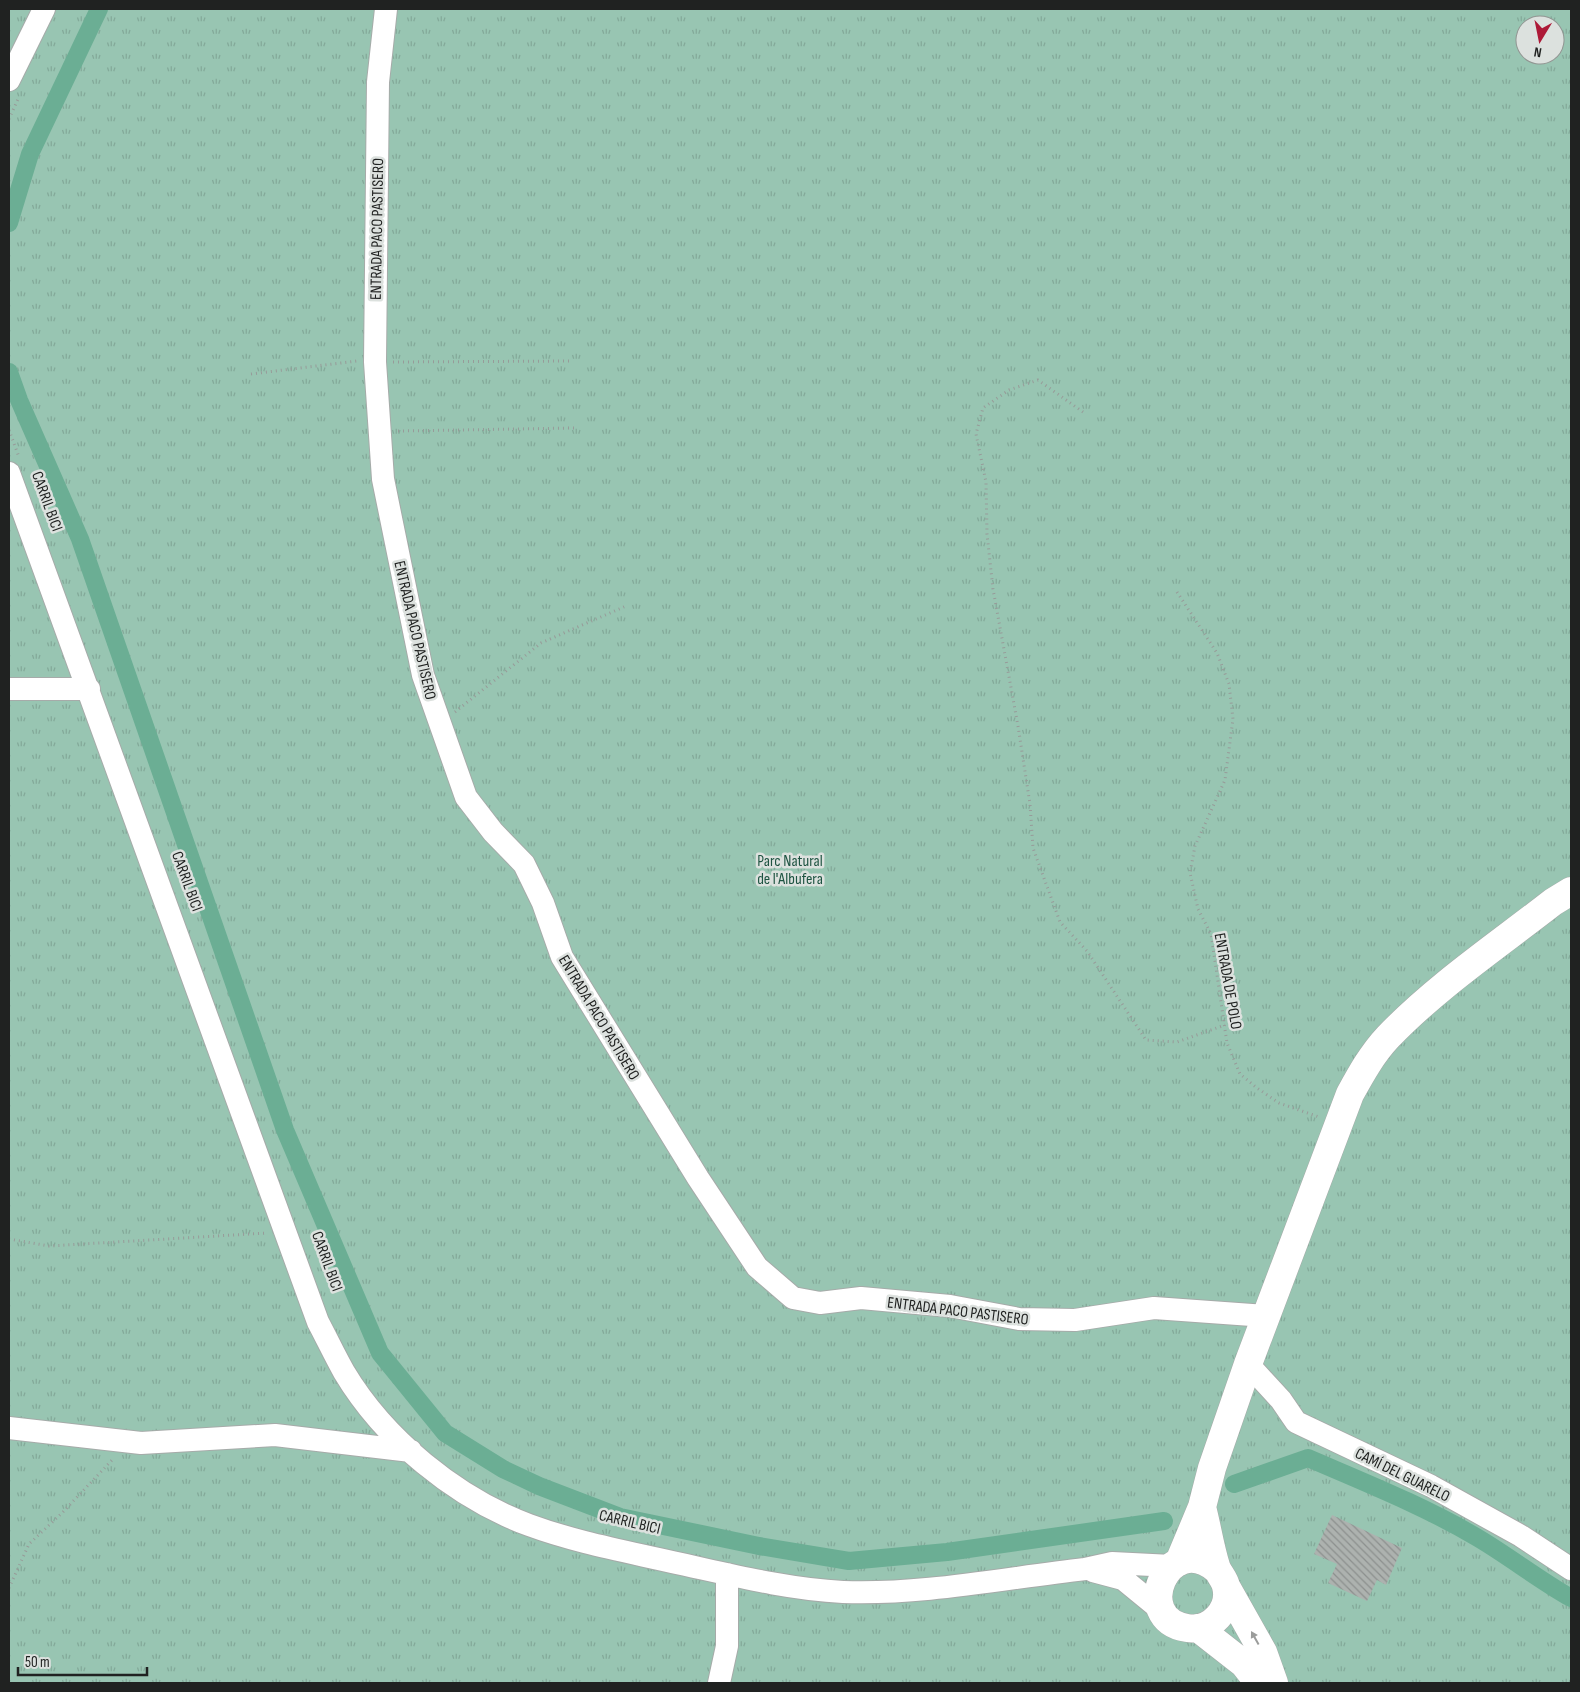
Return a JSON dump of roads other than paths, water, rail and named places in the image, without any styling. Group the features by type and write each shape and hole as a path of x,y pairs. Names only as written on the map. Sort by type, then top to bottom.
{"main road":[{"path":"1202,1506 1222,1578 1226,1603 1220,1615 1210,1624 1198,1628 1187,1628 1175,1624 1162,1611 1158,1597 1159,1586 1164,1574 1176,1564 1202,1506 1212,1468 1248,1364 1350,1094 1363,1071 1388,1037 1446,985 1571,891"},
{"path":"1176,1564 1199,1560 1222,1578 1263,1652 1274,1683"},
{"path":"1198,1628 1244,1664 1259,1683"}],"street":[{"path":"9,80 44,9"},
{"name":"ENTRADA PACO PASTISERO","path":"386,9 378,82 375,360 383,479 422,675 466,798 493,832 524,864 544,903 562,956 698,1178 758,1267 793,1298 820,1303 861,1298 950,1306 1019,1319 1074,1320 1154,1308 1266,1316"},
{"path":"16,470 89,689 318,1322 345,1374 386,1428 426,1466 484,1504 528,1524 590,1544 786,1586 843,1592 921,1589 1085,1569 1112,1563 1176,1564"},
{"path":"9,689 89,689"},
{"name":"CAMÍ DEL GUARELO","path":"1248,1364 1280,1400 1296,1422 1431,1486 1522,1536 1571,1569"},
{"path":"9,1428 130,1442 276,1435 411,1451"},
{"path":"1085,1569 1123,1579 1162,1611"},
{"path":"719,1683 727,1646 727,1574"}],"waterway":[{"path":"9,223 30,154 99,9"},
{"path":"9,372 19,400 80,539 285,1130 380,1353 445,1433 503,1469 539,1486 620,1517 759,1546 849,1561 947,1552 1164,1521"},
{"path":"1234,1484 1308,1458 1394,1495 1458,1526 1571,1598"}],"park label":[{"name":"Parc Natural de l'Albufera","path":"790,869"}]}
